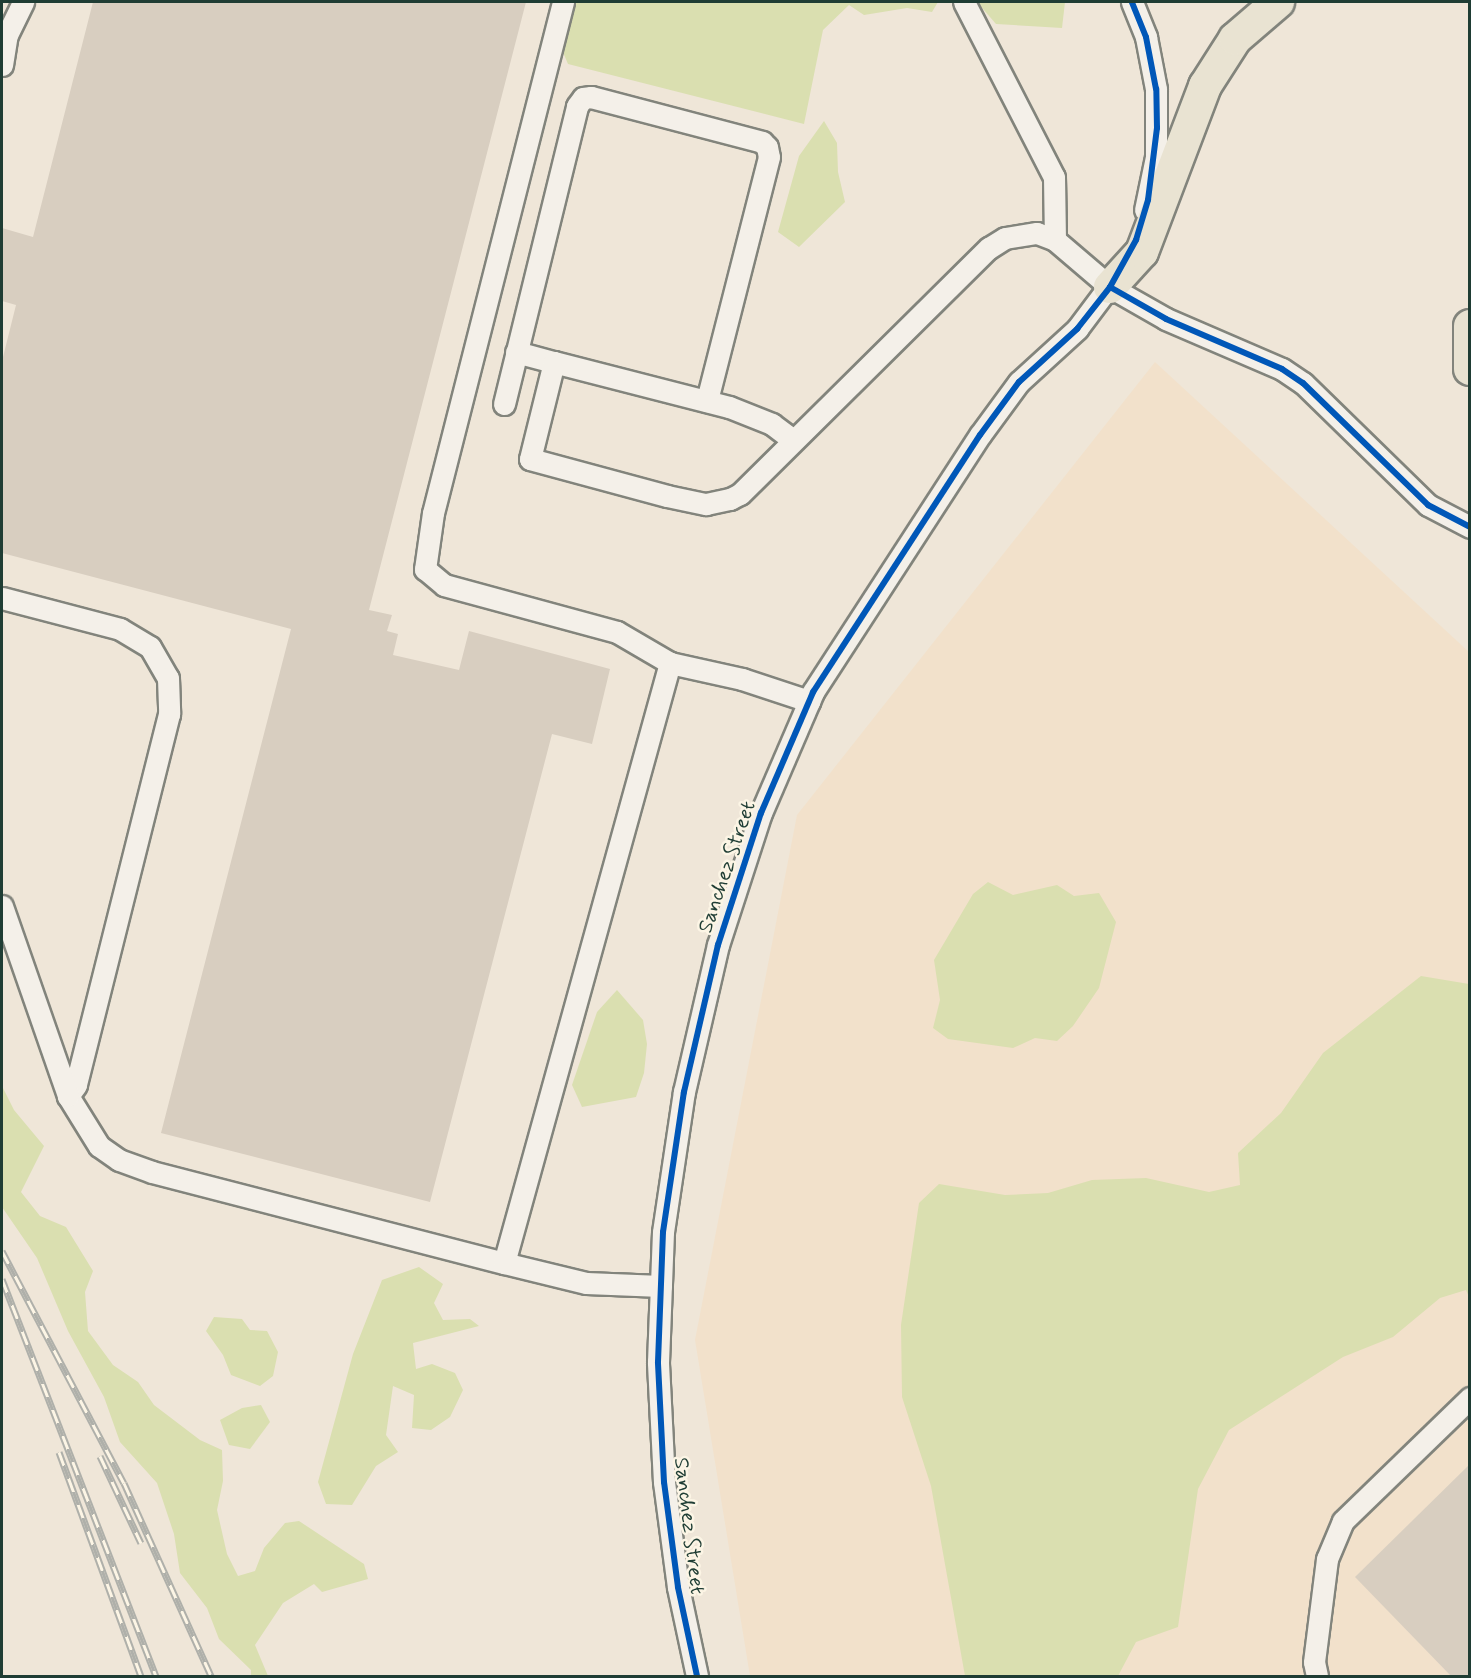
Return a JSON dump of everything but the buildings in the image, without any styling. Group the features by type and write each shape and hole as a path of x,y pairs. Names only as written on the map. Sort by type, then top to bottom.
{"highway":[{"path":"1110,286 1142,252 1205,86 1235,39 1278,2"},
{"path":"1470,326 1470,369"}],"street":[{"path":"2,64 8,35 23,2"},
{"path":"563,2 433,513 425,569 444,585 617,632 670,663 742,679 809,702"},
{"path":"964,2 1054,177 1055,240"},
{"name":"Sanchez Street","path":"698,1677 678,1587 664,1482 658,1362 663,1232 684,1092 718,945 761,813 809,702 980,435 1019,382 1077,329 1110,286 1136,240 1156,157 1156,88 1146,37 1132,2"},
{"path":"504,404 577,106 583,98 591,97 762,142 767,147 769,157 706,401"},
{"path":"554,362 530,459 706,504 740,494 989,248 1022,234 1037,233 1055,240 1110,286 1166,320 1282,369 1303,383 1428,505 1470,526"},
{"path":"516,352 754,415 793,440"},
{"path":"2,598 120,629 150,647 168,678 169,714 76,1085 68,1096"},
{"path":"504,1263 670,663"},
{"path":"2,906 68,1096 99,1146 119,1160 586,1283 661,1286"},
{"path":"1317,1677 1314,1662 1327,1559 1343,1521 1470,1398"}],"shaded area":[{"path":"1155,362 1469,652 1469,1676 750,1676 695,1340 797,815"}],"green space":[{"path":"574,2 938,2 932,12 907,8 864,15 849,5 823,30 804,124 568,64 562,50"},
{"path":"977,2 1065,2 1062,28 996,24"},
{"path":"824,121 837,143 838,172 845,202 799,247 778,232 799,156"},
{"path":"988,882 1013,895 1057,885 1074,896 1099,893 1116,922 1099,988 1073,1026 1057,1041 1035,1038 1013,1048 948,1039 933,1028 940,1000 934,960 973,894"},
{"path":"1421,976 1469,984 1469,1297 1466,1290 1440,1298 1393,1337 1343,1357 1229,1430 1198,1489 1178,1627 1136,1642 1118,1676 965,1676 931,1486 902,1397 901,1325 919,1203 939,1184 1005,1195 1048,1193 1092,1180 1146,1178 1209,1192 1240,1185 1238,1153 1281,1113 1323,1053"},
{"path":"617,990 643,1020 647,1044 644,1073 636,1097 582,1107 572,1085 597,1012"},
{"path":"2,1086 14,1110 44,1146 21,1192 40,1216 66,1227 93,1271 85,1292 88,1331 113,1365 138,1382 154,1405 200,1440 222,1450 223,1481 217,1510 227,1554 238,1576 255,1571 264,1548 285,1523 299,1521 364,1564 368,1579 322,1592 314,1584 283,1603 255,1645 268,1676 251,1676 251,1670 219,1639 207,1608 180,1573 174,1534 157,1483 120,1442 104,1397 68,1331 37,1258 2,1207"},
{"path":"419,1267 443,1284 434,1303 443,1320 470,1319 479,1326 413,1343 416,1369 432,1364 455,1373 463,1390 450,1417 431,1430 412,1428 414,1395 393,1386 386,1435 398,1452 376,1466 352,1505 326,1504 318,1482 353,1354 382,1280"},
{"path":"214,1317 242,1319 250,1330 267,1331 278,1352 273,1376 260,1386 231,1375 223,1355 206,1331"},
{"path":"261,1405 270,1422 250,1449 229,1445 220,1420 242,1408"}],"railway":[{"path":"2,1251 124,1483 211,1676"},
{"path":"2,1279 156,1676"},
{"path":"59,1452 141,1676"},
{"path":"100,1456 141,1543"}],"cycle path":[{"path":"697,1676 678,1587 664,1482 658,1362 663,1232 684,1092 718,945 761,813 813,692 980,435 1019,382 1077,329 1110,287 1136,240 1148,200 1157,128 1156,89 1146,37 1132,2"},
{"path":"1110,287 1166,319 1282,369 1303,383 1428,505 1470,527"}]}
